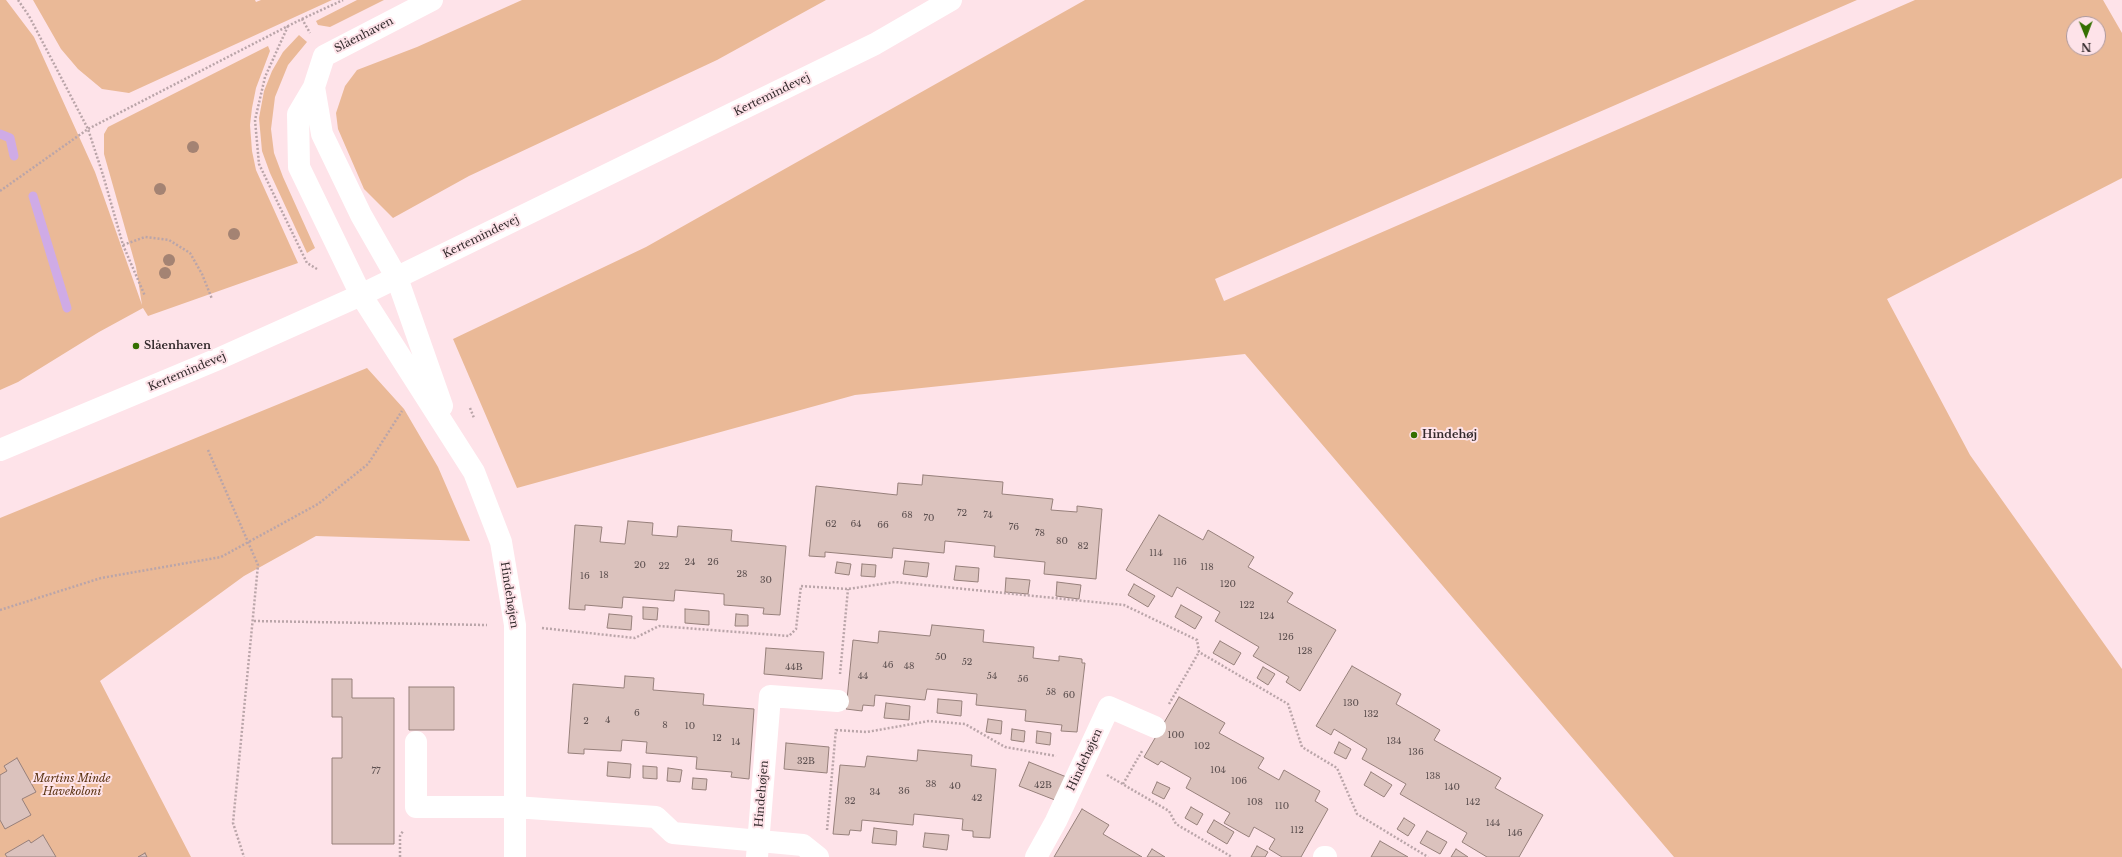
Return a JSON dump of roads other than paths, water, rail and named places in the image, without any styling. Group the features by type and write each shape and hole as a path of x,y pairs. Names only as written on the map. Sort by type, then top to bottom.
{"street":[{"name":"Slåenhaven","path":"361,295 299,167 298,114 314,87 324,56 432,0"},
{"name":"Kertemindevej","path":"0,450 218,359 397,278 875,44 951,0"},
{"name":"Slåenhaven","path":"314,87 322,134 361,216 397,278"},
{"name":"Hindehøjen","path":"397,278 454,441"},
{"name":"Hindehøjen","path":"361,295 474,472 501,542 515,625 515,857"},
{"name":"Hindehøjen","path":"758,849 770,696 838,701"},
{"name":"Hindehøjen","path":"1036,857 1056,821 1109,707 1156,727"},
{"name":"Hindehøjen","path":"416,742 416,807 515,807 656,817 673,832 758,849 804,845 818,857"}],"waterway":[{"path":"0,134 10,138 14,156"},
{"path":"33,196 67,308"}],"place":[{"name":"Slåenhaven","path":"136,346"},
{"name":"Hindehøj","path":"1414,435"}],"park label":[{"name":"Martins Minde Havekoloni","path":"72,785"}]}
